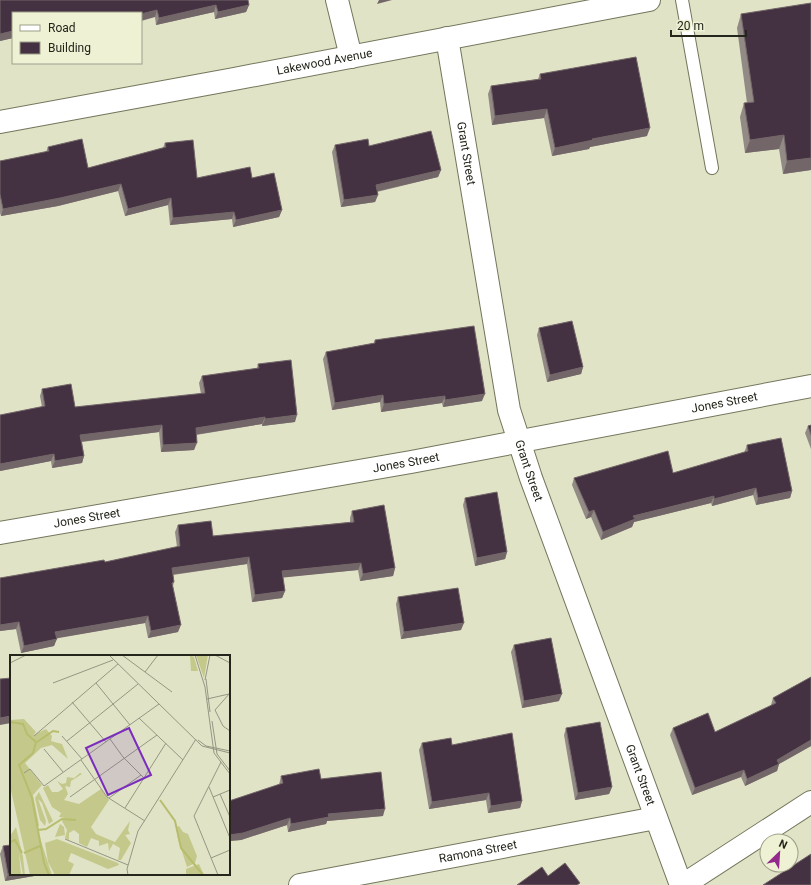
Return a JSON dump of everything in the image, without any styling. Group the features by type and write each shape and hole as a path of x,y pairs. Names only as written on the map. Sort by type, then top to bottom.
{"street":[{"path":"337,0 351,57"},
{"name":"Lakewood Avenue","path":"0,122 649,0"},
{"name":"Grant Street","path":"447,38 509,410 518,441 682,885"},
{"name":"Jones Street","path":"0,533 411,462 811,386"},
{"path":"682,885 811,802"},
{"name":"Ramona Street","path":"300,885 656,818"}],"lane":[{"path":"682,0 712,168"}],"building":[{"path":"0,0 248,0 249,5 218,12 216,5 159,18 157,10 142,14 142,12 12,12 12,31 0,34"},
{"path":"811,3 811,158 787,161 784,135 750,140 744,103 754,102 741,14"},
{"path":"636,57 650,128 555,148 547,109 495,116 491,86 541,79 540,74"},
{"path":"431,131 441,170 376,185 378,195 344,200 335,145 368,139 369,146"},
{"path":"82,139 88,168 166,147 165,143 193,140 197,178 250,167 252,178 274,173 282,210 236,220 234,212 173,218 171,198 128,209 121,184 3,209 0,194 0,161 49,151 48,147"},
{"path":"572,321 583,367 550,375 539,328"},
{"path":"474,326 485,394 445,400 445,396 384,404 383,395 335,403 326,352 375,343 375,340"},
{"path":"291,360 297,415 265,419 265,417 196,428 197,443 163,445 162,425 80,435 84,456 55,461 54,454 0,464 0,415 45,406 42,389 71,384 75,407 205,393 202,376 259,368 258,364"},
{"path":"811,425 811,435 808,426"},
{"path":"781,438 792,491 758,498 756,488 714,499 714,496 633,516 635,519 603,532 594,510 589,512 574,478 668,451 673,473 748,451 747,445"},
{"path":"497,492 507,552 477,558 465,498"},
{"path":"384,505 395,568 363,574 361,563 282,571 285,591 255,595 249,557 172,568 174,582 172,583 181,625 151,631 148,616 55,632 57,639 24,646 19,622 0,625 0,578 104,560 105,562 180,546 178,525 211,521 213,536 354,522 352,511"},
{"path":"458,588 464,623 404,632 398,597"},
{"path":"551,638 562,694 524,701 514,645"},
{"path":"811,677 811,740 777,760 779,764 747,779 744,770 695,788 673,728 708,713 715,732 776,703 773,698"},
{"path":"10,678 10,716 0,718 0,679"},
{"path":"600,722 612,787 578,793 566,728"},
{"path":"512,733 522,801 491,806 489,793 432,802 422,743 451,738 452,745"},
{"path":"319,769 321,779 381,772 385,809 328,814 329,817 291,824 290,818 243,833 230,835 230,801 283,783 281,776"},
{"path":"10,845 10,874 8,874 3,846"},
{"path":"811,854 811,885 763,885 782,873 799,873 799,862"},
{"path":"565,863 580,883 577,885 517,885 542,867 548,876"}]}
